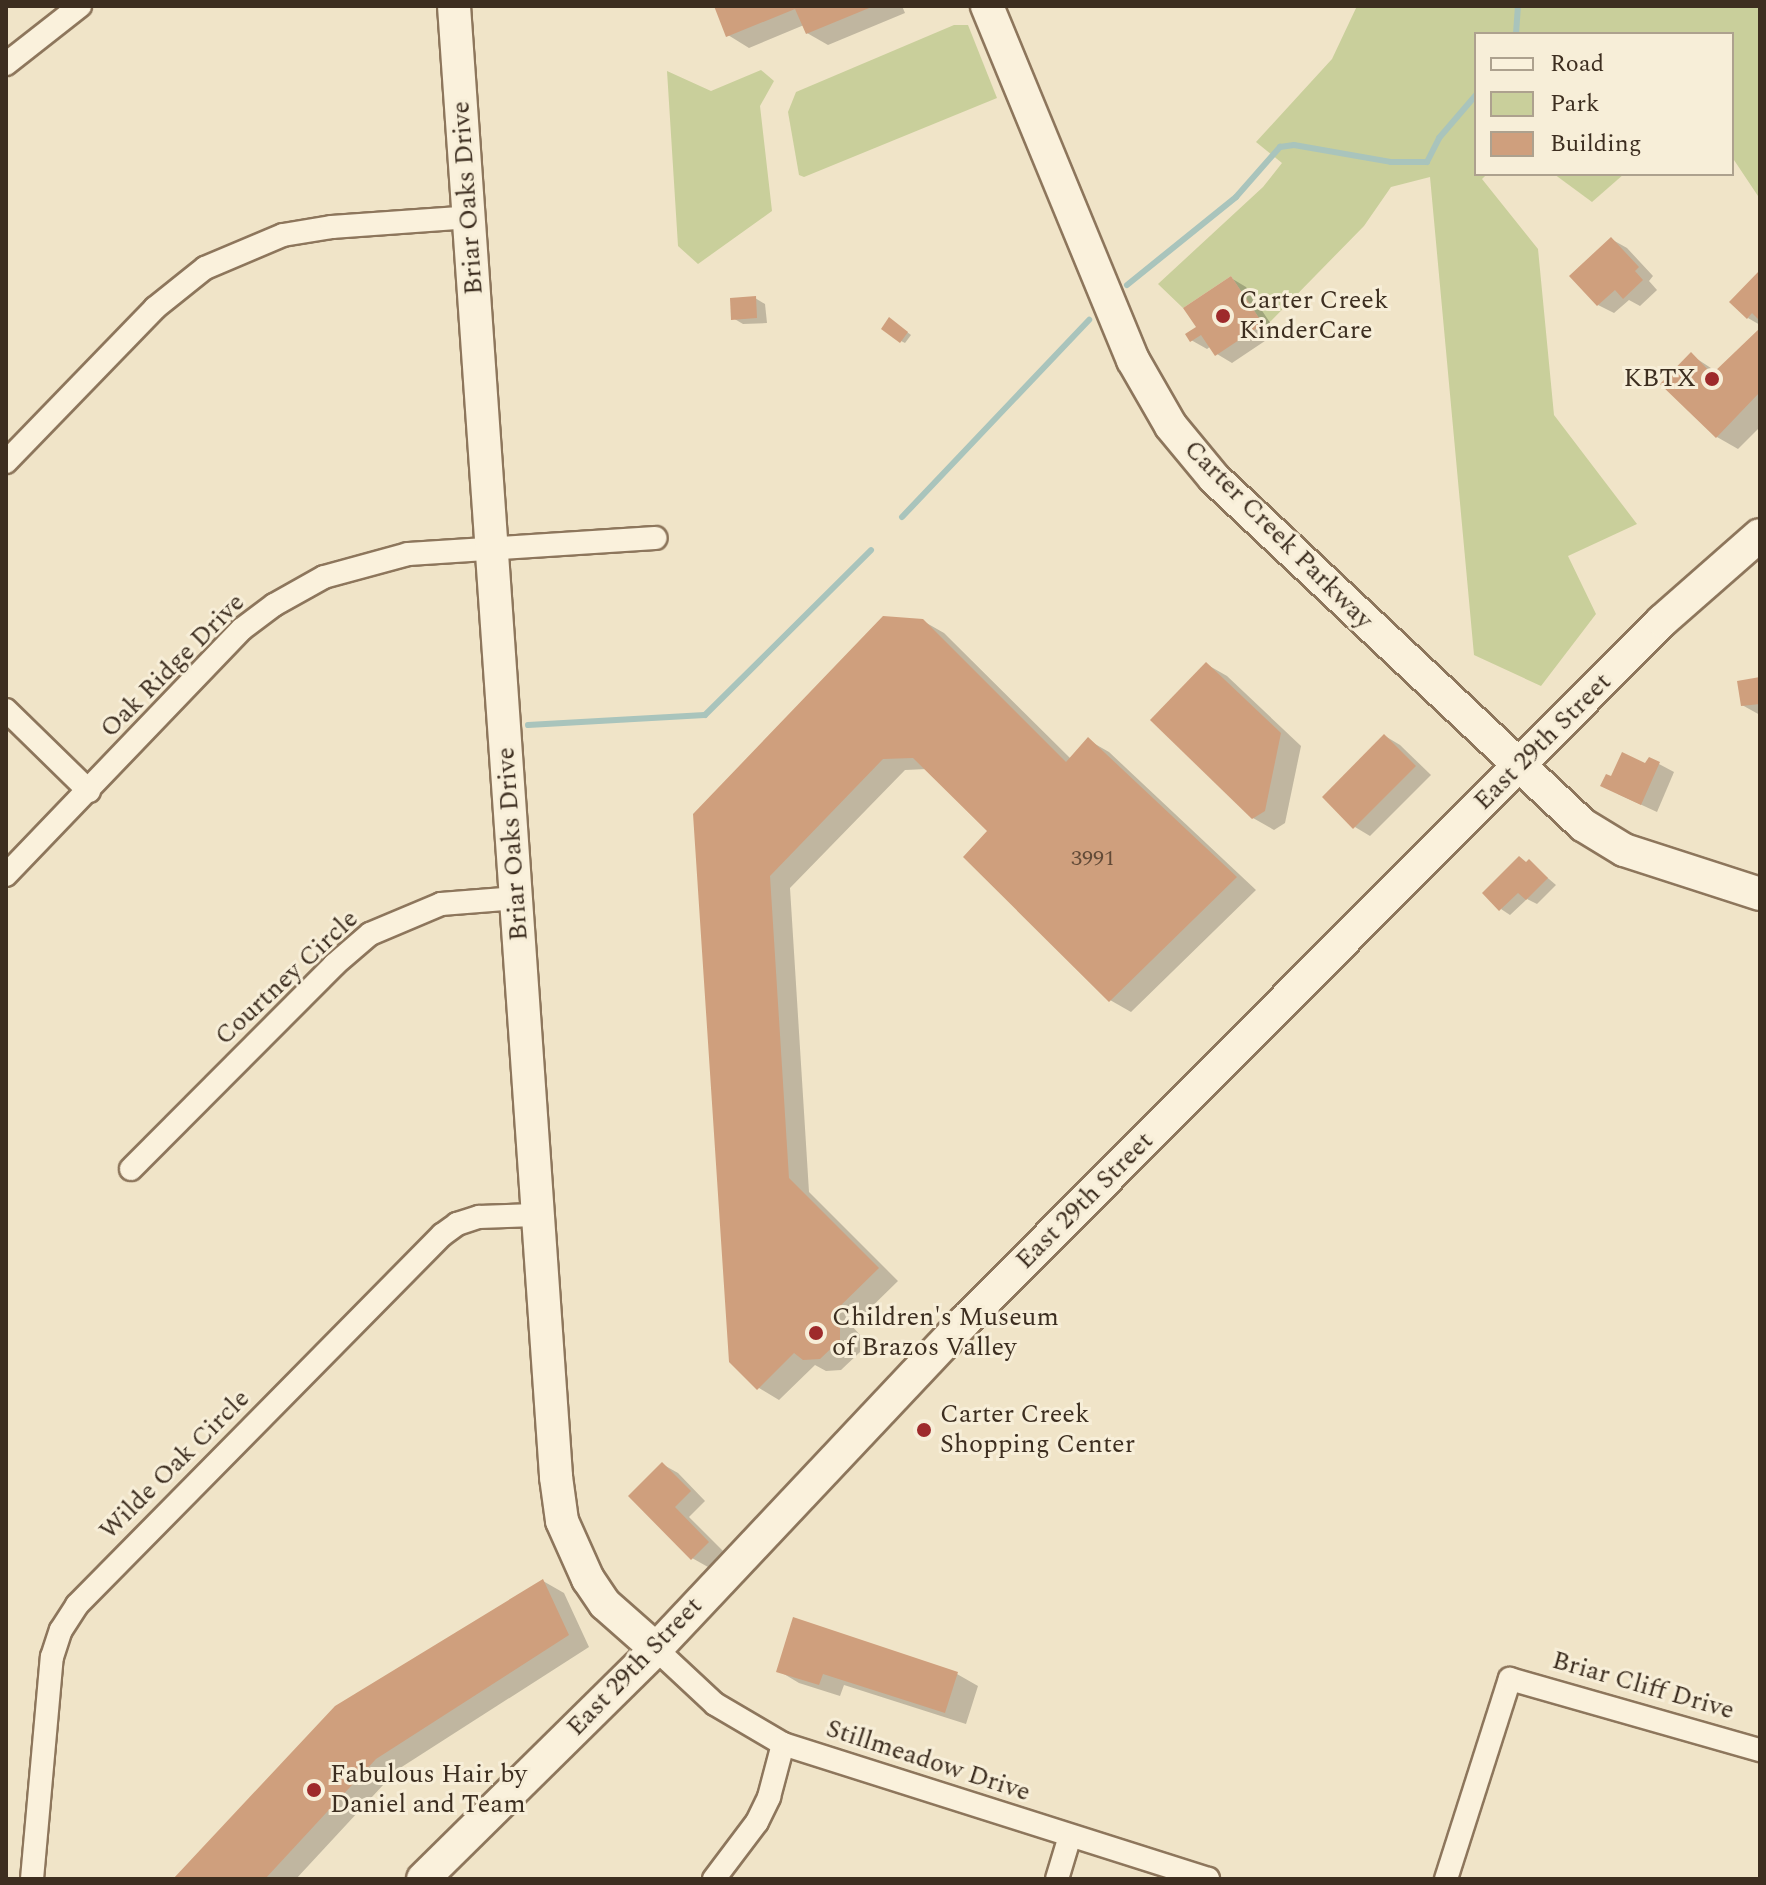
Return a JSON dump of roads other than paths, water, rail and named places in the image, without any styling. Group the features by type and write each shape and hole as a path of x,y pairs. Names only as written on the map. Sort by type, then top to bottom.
{"street":[{"path":"6,64 80,6"},
{"name":"Briar Oaks Drive","path":"454,6 517,898 535,1215 562,1521 572,1552 605,1604 656,1649"},
{"name":"Carter Creek Parkway","path":"987,6 1133,360 1171,426 1214,478 1583,825 1624,850 1760,894"},
{"path":"6,462 155,308 205,268 283,235 332,227 470,217"},
{"name":"East 29th Street","path":"423,1879 656,1649 963,1323 1662,621 1760,535"},
{"name":"Oak Ridge Drive","path":"6,875 242,629 274,605 324,577 408,554 493,551 655,538"},
{"path":"6,710 89,791"},
{"name":"Courtney Circle","path":"131,1169 334,965 370,934 441,904 517,898"},
{"name":"Wilde Oak Circle","path":"32,1879 52,1657 61,1630 77,1605 442,1235 457,1224 479,1217 535,1215"},
{"name":"Stillmeadow Drive","path":"656,1649 715,1704 783,1744 1208,1879"},
{"name":"Briar Cliff Drive","path":"1446,1879 1510,1679 1760,1750"},
{"path":"714,1879 757,1822 769,1797 783,1744"},
{"path":"1057,1879 1070,1836"}],"waterway":[{"path":"1516,32 1518,6"},
{"path":"1127,285 1236,197 1280,147 1294,145 1391,162 1427,162 1439,138 1474,97"},
{"path":"902,517 1089,320"},
{"path":"528,725 705,715 871,550"}],"place":[{"name":"Carter Creek KinderCare","path":"1223,316"},
{"name":"KBTX","path":"1712,379"},
{"name":"Children's Museum of Brazos Valley","path":"816,1333"},
{"name":"Carter Creek Shopping Center","path":"924,1430"},
{"name":"Fabulous Hair by Daniel and Team","path":"314,1790"}]}
